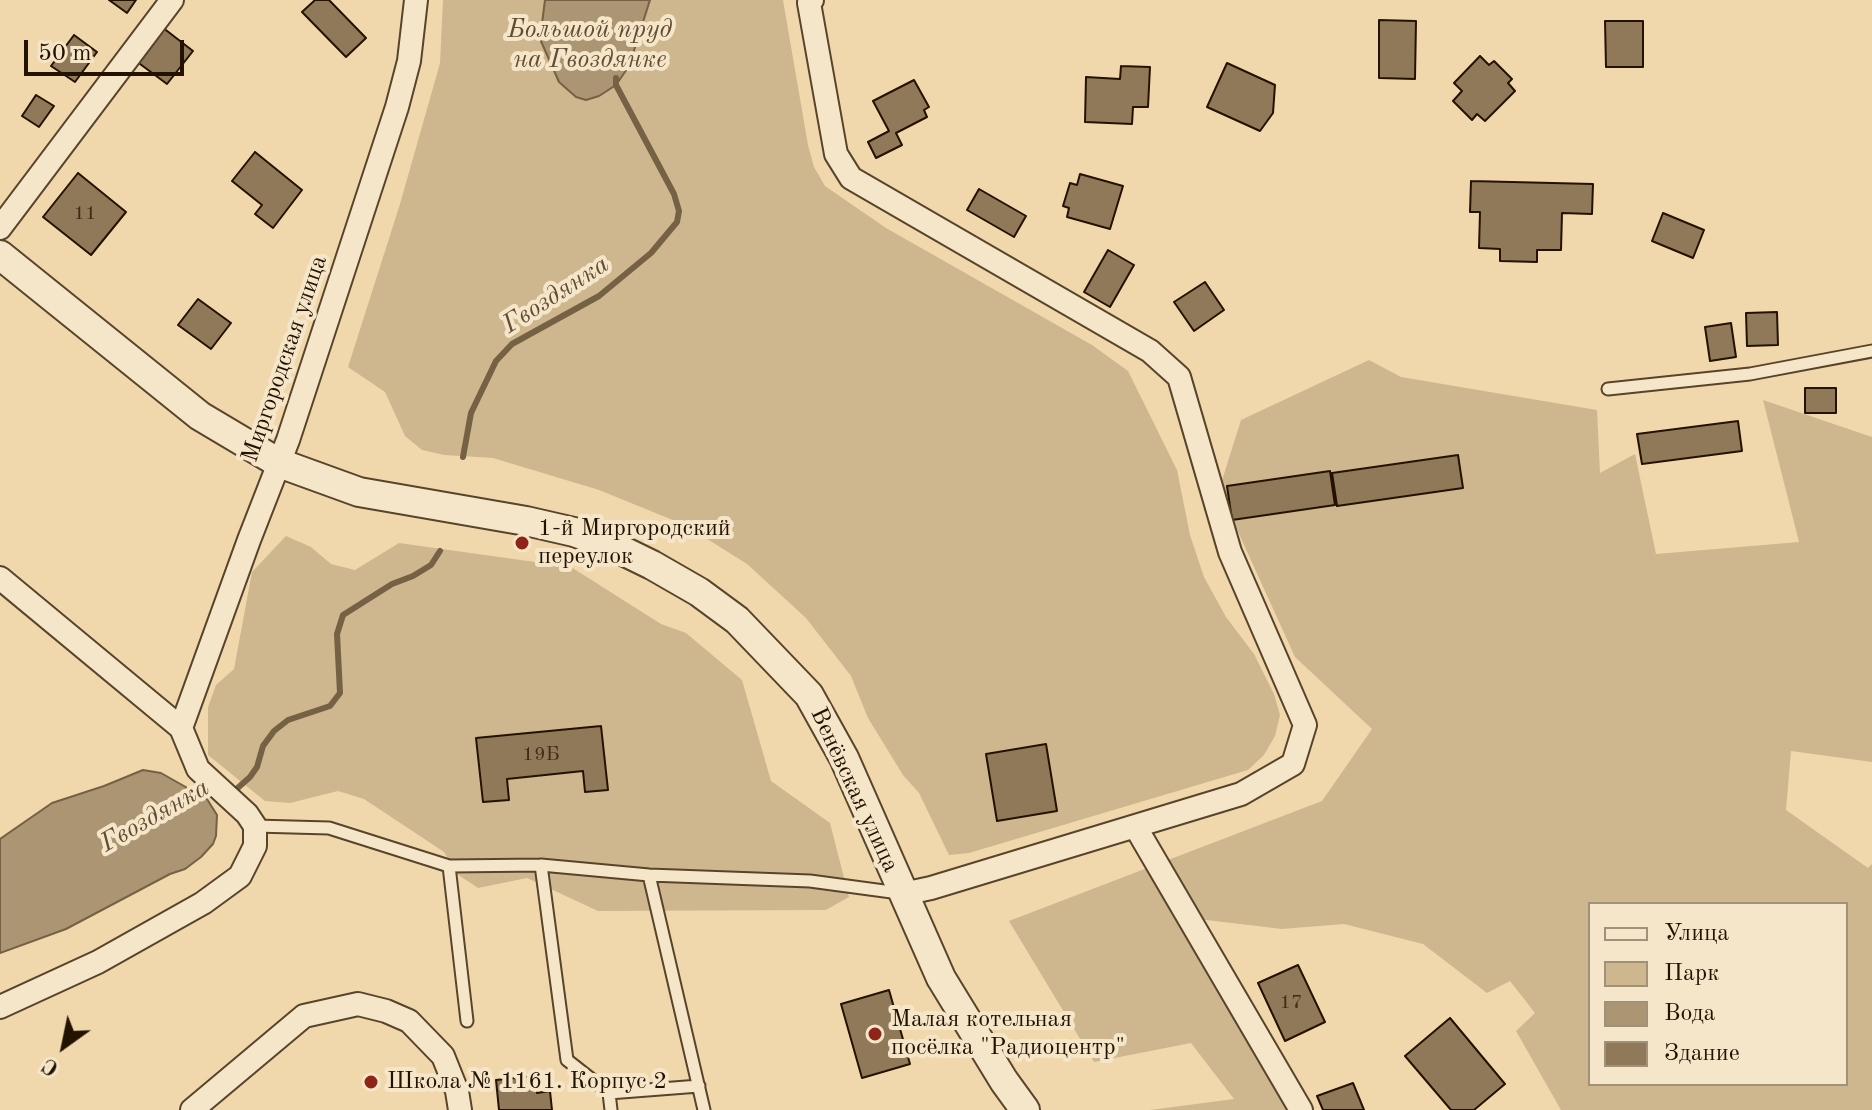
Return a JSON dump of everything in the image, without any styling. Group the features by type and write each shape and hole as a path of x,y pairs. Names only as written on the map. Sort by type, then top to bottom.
{"street":[{"path":"0,228 172,0"},
{"name":"Миргородская улица","path":"181,728 279,463 397,107 409,61 416,0"},
{"path":"812,0 809,3 836,154 851,178 1150,351 1179,377 1230,552 1305,725 1293,764 1241,794 903,894"},
{"path":"0,255 200,416 279,463"},
{"name":"Венёвская улица","path":"279,463 359,492 574,532 613,546 699,592 737,620 809,695 844,758 941,978 1025,1110"},
{"path":"0,578 181,728 198,769 247,814 255,826 255,846 240,876 203,903 98,962 0,1007"},
{"path":"1135,826 1301,1110"},
{"path":"192,1110 304,1016 358,1004 409,1021 443,1056 457,1091 460,1110"}],"lane":[{"path":"1608,389 1750,374 1872,351"},
{"path":"255,826 329,828 449,866 541,865 649,875 810,881 903,894"},
{"path":"541,865 567,1060 609,1093 699,1086"},
{"path":"449,866 467,1021"},
{"path":"649,875 704,1110"},
{"path":"609,1093 611,1110"}],"green space":[{"path":"443,0 545,0 540,39 559,82 629,66 650,0 783,0 808,145 814,167 825,186 886,228 1092,345 1128,371 1177,470 1190,535 1204,577 1226,617 1254,654 1274,694 1280,715 1275,736 1264,755 1248,770 969,853 949,855 919,793 903,775 868,718 851,676 806,618 747,564 685,525 599,490 493,458 444,455 422,450 405,436 385,392 348,367 400,204 440,63"},
{"path":"1369,360 1401,377 1597,410 1600,473 1635,454 1656,554 1799,542 1763,400 1872,437 1872,762 1791,751 1786,810 1868,868 1872,864 1872,1110 1561,1110 1516,1031 1535,1013 1510,981 1487,993 1423,944 1344,924 1282,929 1198,919 1310,1110 1150,1110 1234,1099 1191,1043 1094,1062 1009,921 1322,801 1372,729 1295,657 1219,490 1241,420"},
{"path":"286,536 311,547 331,564 355,570 399,543 571,567 661,624 686,633 742,680 771,781 830,823 849,897 826,910 598,911 527,878 478,888 457,874 444,852 364,799 338,791 290,803 265,801 208,755 208,707 216,685 234,669 252,572"}],"water":[{"name":"Большой пруд на Гвоздянке","path":"545,0 650,0 629,66 616,85 586,100 576,97 559,82 540,39"},
{"path":"143,770 161,773 207,799 217,815 213,844 185,869 66,929 0,953 0,839 52,803"}],"building":[{"path":"109,0 136,0 127,13"},
{"path":"315,0 329,0 366,38 346,57 302,12"},
{"path":"1379,20 1416,21 1415,79 1379,78"},
{"path":"1605,21 1643,21 1643,67 1606,67"},
{"path":"162,27 193,51 167,84 136,61"},
{"path":"74,35 97,52 75,82 51,66"},
{"path":"1480,56 1489,65 1494,61 1512,79 1508,83 1515,91 1485,121 1477,114 1472,120 1453,101 1462,91 1454,83"},
{"path":"1227,63 1275,85 1273,113 1260,131 1207,107"},
{"path":"1121,66 1150,67 1148,107 1133,107 1132,124 1085,122 1086,77 1120,79"},
{"path":"914,80 929,107 924,110 927,117 896,133 902,145 876,158 868,142 889,131 873,101"},
{"path":"36,95 54,106 39,127 22,116"},
{"path":"255,152 302,190 273,228 255,214 262,205 232,181"},
{"path":"78,173 126,212 91,255 43,217"},
{"path":"1080,174 1123,186 1110,229 1067,217 1069,208 1063,206 1070,183 1077,185"},
{"path":"1471,181 1593,184 1592,214 1562,213 1561,250 1537,250 1537,262 1500,261 1500,249 1479,248 1480,212 1470,212"},
{"path":"979,189 1026,216 1014,237 967,210"},
{"path":"1663,213 1704,230 1693,258 1652,241"},
{"path":"1108,250 1134,265 1110,307 1084,292"},
{"path":"1205,282 1224,310 1194,331 1174,302"},
{"path":"198,299 231,323 211,349 178,325"},
{"path":"1777,312 1778,345 1747,346 1746,313"},
{"path":"1731,323 1736,357 1710,361 1705,327"},
{"path":"1805,388 1836,388 1836,413 1805,413"},
{"path":"1738,421 1742,451 1642,464 1637,434"},
{"path":"1458,455 1463,488 1337,506 1332,473"},
{"path":"1330,471 1335,505 1232,520 1227,486"},
{"path":"601,726 608,790 585,792 583,771 507,779 509,800 483,802 476,738"},
{"path":"1046,744 1057,811 997,821 986,754"},
{"path":"1298,965 1325,1022 1285,1041 1258,983"},
{"name":"Малая котельная посёлка \"Радиоцентр\"","path":"889,990 910,1064 862,1078 841,1004"},
{"path":"1450,1018 1505,1084 1474,1110 1451,1110 1405,1056"},
{"path":"535,1076 537,1093 550,1091 552,1110 499,1110 496,1080"},
{"path":"1353,1083 1364,1110 1323,1110 1317,1096"}],"waterway":[{"name":"Гвоздянка","path":"463,457 471,413 496,361 512,344 599,296 651,253 677,222 679,211 674,194 616,85 616,78"},
{"name":"Гвоздянка","path":"232,793 257,767 263,746 274,731 288,720 330,706 340,693 337,634 343,615 392,584 431,565 440,551"}],"place":[{"name":"1-й Миргородский переулок","path":"522,543"},
{"name":"Малая котельная посёлка \"Радиоцентр\"","path":"875,1034"},
{"name":"Школа № 1161. Корпус 2","path":"371,1082"}]}
